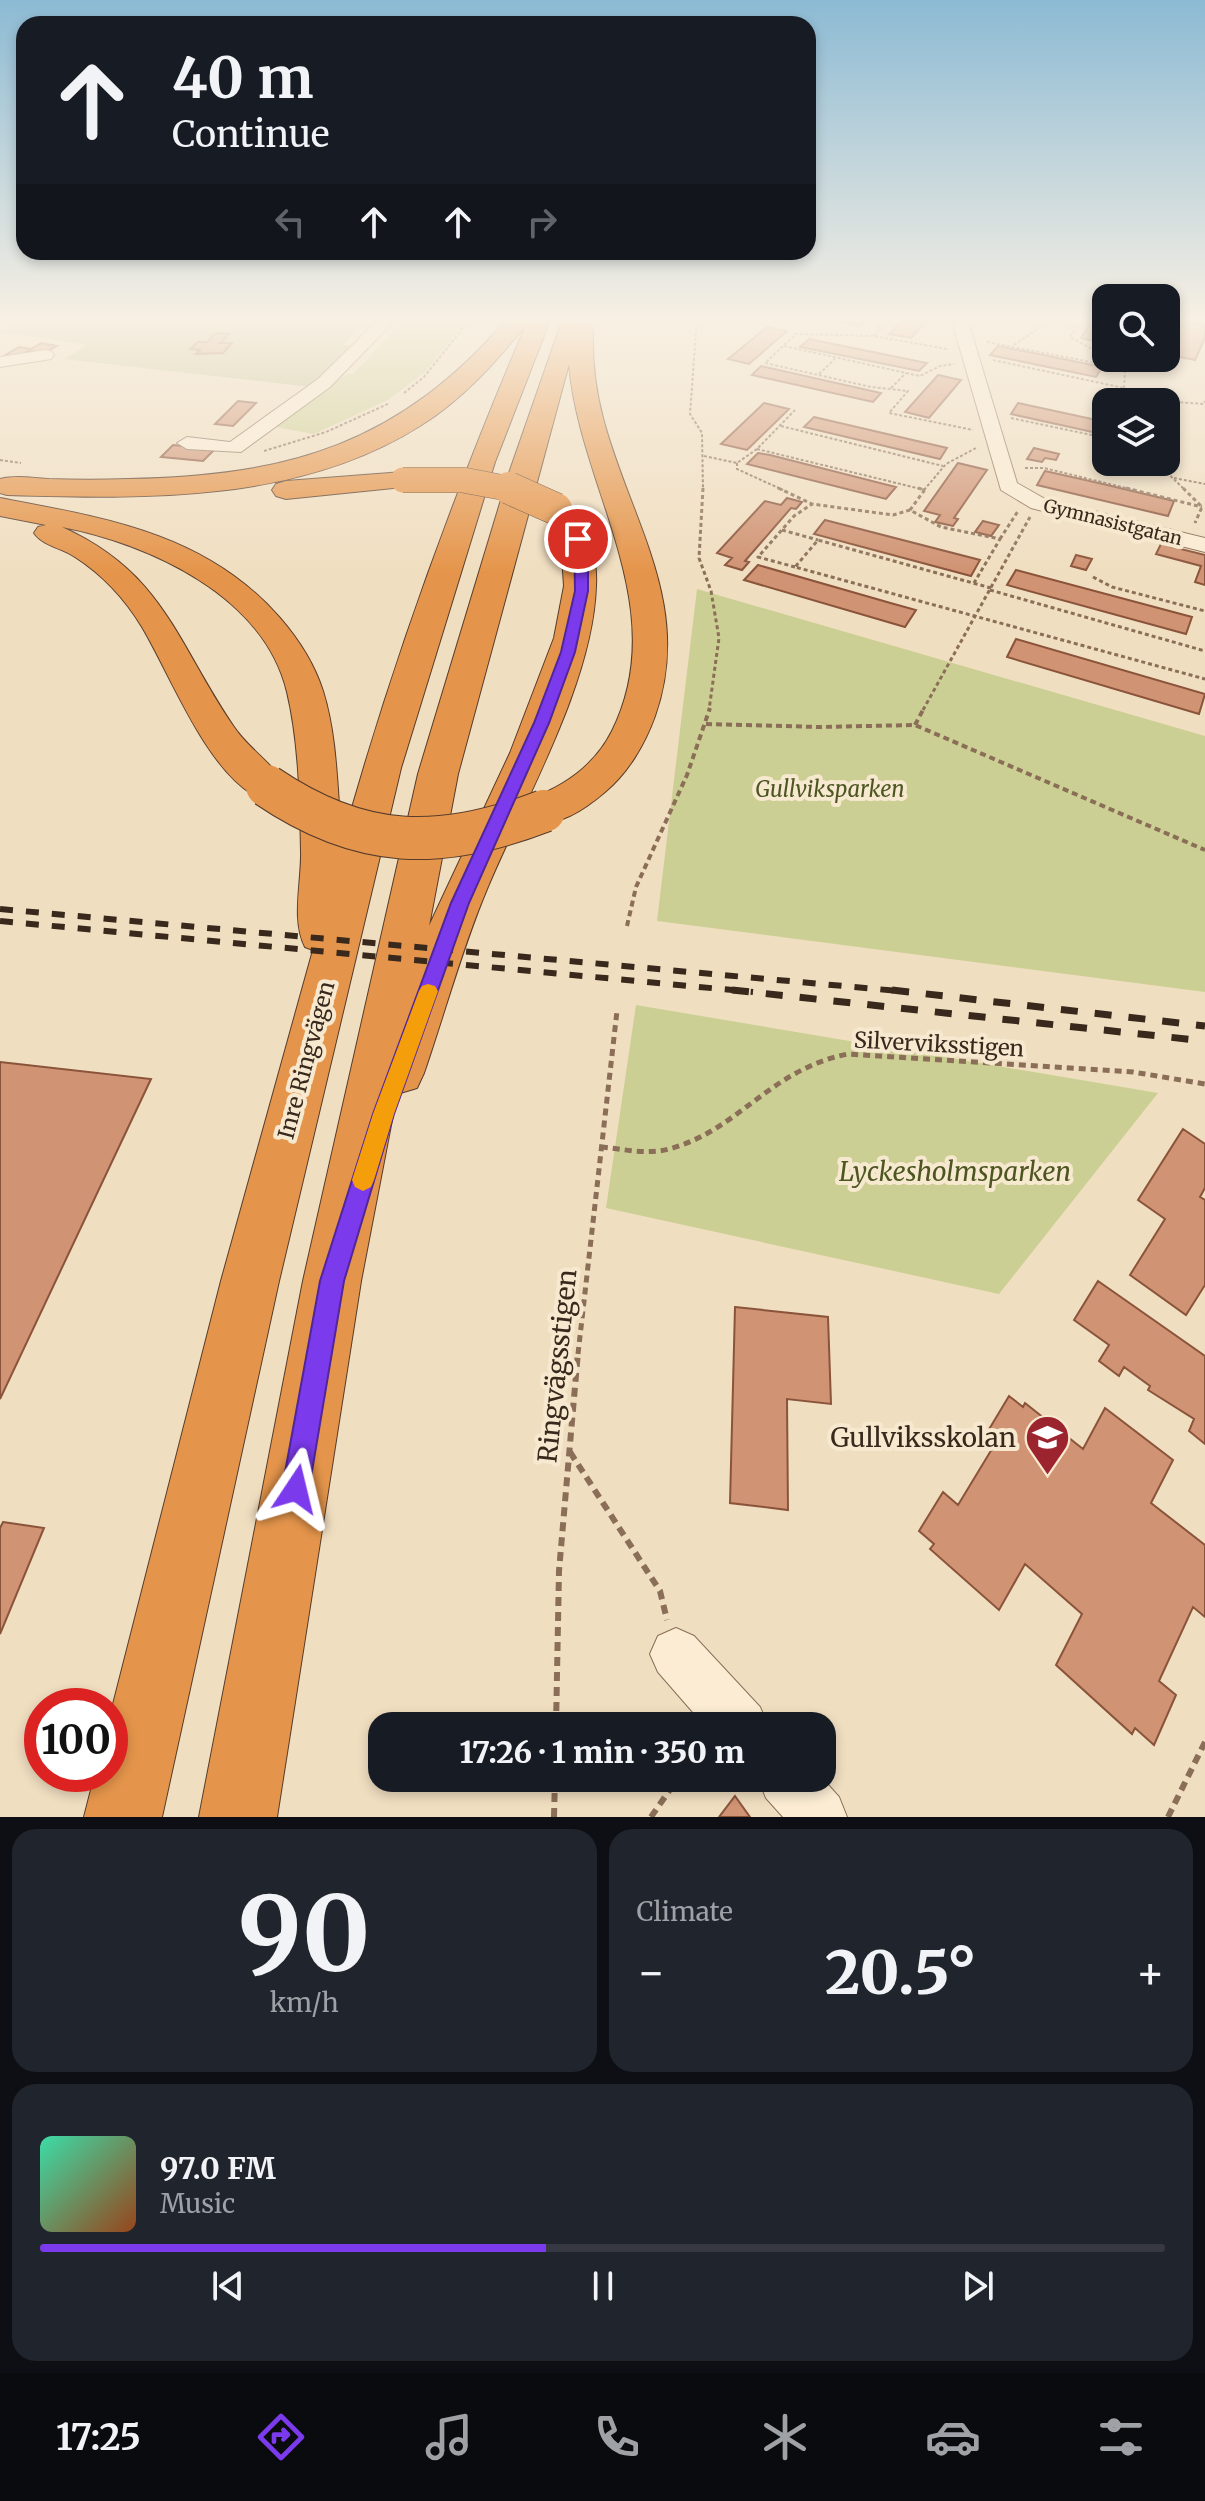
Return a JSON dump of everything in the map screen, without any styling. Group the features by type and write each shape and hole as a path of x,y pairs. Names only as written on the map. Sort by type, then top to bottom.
{"highway":[{"path":"0,488 130,489 249,477 338,455 389,432 437,403"},
{"name":"Inre Ringvägen","path":"123,1817 253,1266 382,768 481,462 505,403"},
{"path":"238,1817 332,1281 438,774 524,470 546,403"},
{"path":"0,520 71,543 105,562 127,581 165,635 233,754 267,786 308,814 341,827 393,837 433,840 497,830 544,811 580,791 613,760 632,729 647,674 650,636 646,588 585,403"},
{"path":"0,488 89,499 180,499 403,480 452,480 497,485 528,493 568,518 582,552 581,591 568,652 541,723 460,903 383,1114 332,1281"},
{"path":"0,507 80,522 136,537 204,567 255,610 287,648 305,691 313,740 322,852 320,1010"}],"street":[{"path":"187,443 234,448 297,403"},
{"name":"Gymnasistgatan","path":"989,403 1008,486 1032,501 1199,536"},
{"path":"676,1654 728,1712"},
{"path":"798,1792 819,1817"}],"path":[{"path":"627,926 636,887 687,775 711,705 719,638 711,591 699,558 704,456 702,433 690,414 691,403"},
{"path":"898,403 889,413 962,429 1092,437"},
{"path":"704,456 737,463 757,449 795,410"},
{"path":"781,426 943,466"},
{"path":"737,463 737,469 812,504 893,515 910,510 943,466 958,453 997,431"},
{"path":"757,449 925,490"},
{"path":"1024,476 1021,467 1044,468 1202,507"},
{"path":"1171,477 1205,484"},
{"path":"1171,477 1202,507"},
{"path":"974,583 1000,539 1032,501"},
{"path":"915,725 990,589 1032,501"},
{"path":"812,504 794,516 758,557 1205,679"},
{"path":"1199,536 1202,507"},
{"path":"910,510 923,521 941,529 1000,539"},
{"path":"782,530 1205,651"},
{"path":"795,567 818,540"},
{"path":"1093,577 1112,587 1205,611"},
{"path":"706,724 820,727 915,725 1205,850"},
{"name":"Ringvägsstigen","path":"556,1712 560,1553 617,1011"},
{"name":"Silverviksstigen","path":"601,1147 653,1152 687,1143 787,1075 826,1056 1133,1072 1205,1084"},
{"path":"569,1450 660,1591 676,1654"},
{"path":"1168,1817 1205,1742"},
{"path":"554,1817 555,1792"},
{"path":"651,1817 668,1792"}],"green space":[{"path":"308,403 382,403 314,434 276,427"},
{"name":"Gullviksparken","path":"697,589 1205,736 1205,992 657,921"},
{"name":"Lyckesholmsparken","path":"636,1005 1158,1093 999,1294 606,1208"}],"building":[{"path":"236,403 256,403 233,426 215,424"},
{"path":"764,403 789,409 747,450 721,444"},
{"path":"913,403 942,403 929,418 905,412"},
{"path":"1018,403 1092,419 1092,432 1011,414"},
{"path":"814,417 947,448 940,459 804,427"},
{"path":"173,445 215,449 203,461 161,457"},
{"path":"1034,448 1059,454 1056,460 1045,458 1042,462 1027,459"},
{"path":"758,453 896,487 886,499 747,464"},
{"path":"958,463 987,470 954,518 958,519 953,526 935,522 940,515 924,511"},
{"path":"1045,471 1174,501 1168,516 1037,485"},
{"path":"787,498 802,502 796,509 791,508 745,561 749,562 742,570 725,565 732,558 717,553 765,501 781,505"},
{"path":"825,520 980,560 971,576 814,534"},
{"path":"983,521 999,525 991,536 975,532"},
{"path":"1161,544 1205,555 1205,585 1195,582 1201,566 1156,554"},
{"path":"1076,555 1092,559 1086,570 1071,566"},
{"path":"758,565 916,610 905,627 744,580"},
{"path":"1016,570 1192,617 1186,634 1007,585"},
{"path":"1016,639 1205,694 1199,714 1007,657"},
{"path":"0,1062 151,1079 0,1399"},
{"path":"1183,1129 1205,1144 1205,1188 1200,1197 1205,1200 1205,1285 1186,1315 1130,1275 1165,1219 1138,1200"},
{"path":"1098,1281 1205,1356 1205,1444 1189,1431 1194,1419 1148,1390 1150,1386 1124,1367 1119,1376 1099,1361 1109,1345 1074,1320"},
{"path":"735,1307 828,1317 831,1404 787,1399 788,1510 730,1503"},
{"path":"1009,1396 1023,1407 1025,1403 1083,1449 1105,1408 1173,1460 1151,1503 1205,1545 1205,1617 1193,1607 1159,1681 1176,1695 1154,1745 1135,1728 1132,1734 1056,1665 1082,1614 1025,1564 999,1610 930,1549 934,1544 919,1531 943,1492 958,1505 998,1439 988,1431"},
{"path":"3,1522 44,1528 0,1634 0,1528"},
{"path":"735,1796 750,1817 719,1817"}],"railway":[{"path":"0,909 909,992"},
{"path":"0,921 733,990"},
{"path":"733,990 753,992"},
{"path":"733,990 1205,1041"},
{"path":"892,990 1205,1026"}],"slow traffic":[{"path":"363,1180 383,1114 428,991"}],"place":[{"name":"Gullviksskolan","path":"1047,1476"}],"route":[{"path":"296,1489 332,1281 383,1114 460,903 541,723 568,652 581,591 583,568 578,539"}]}
